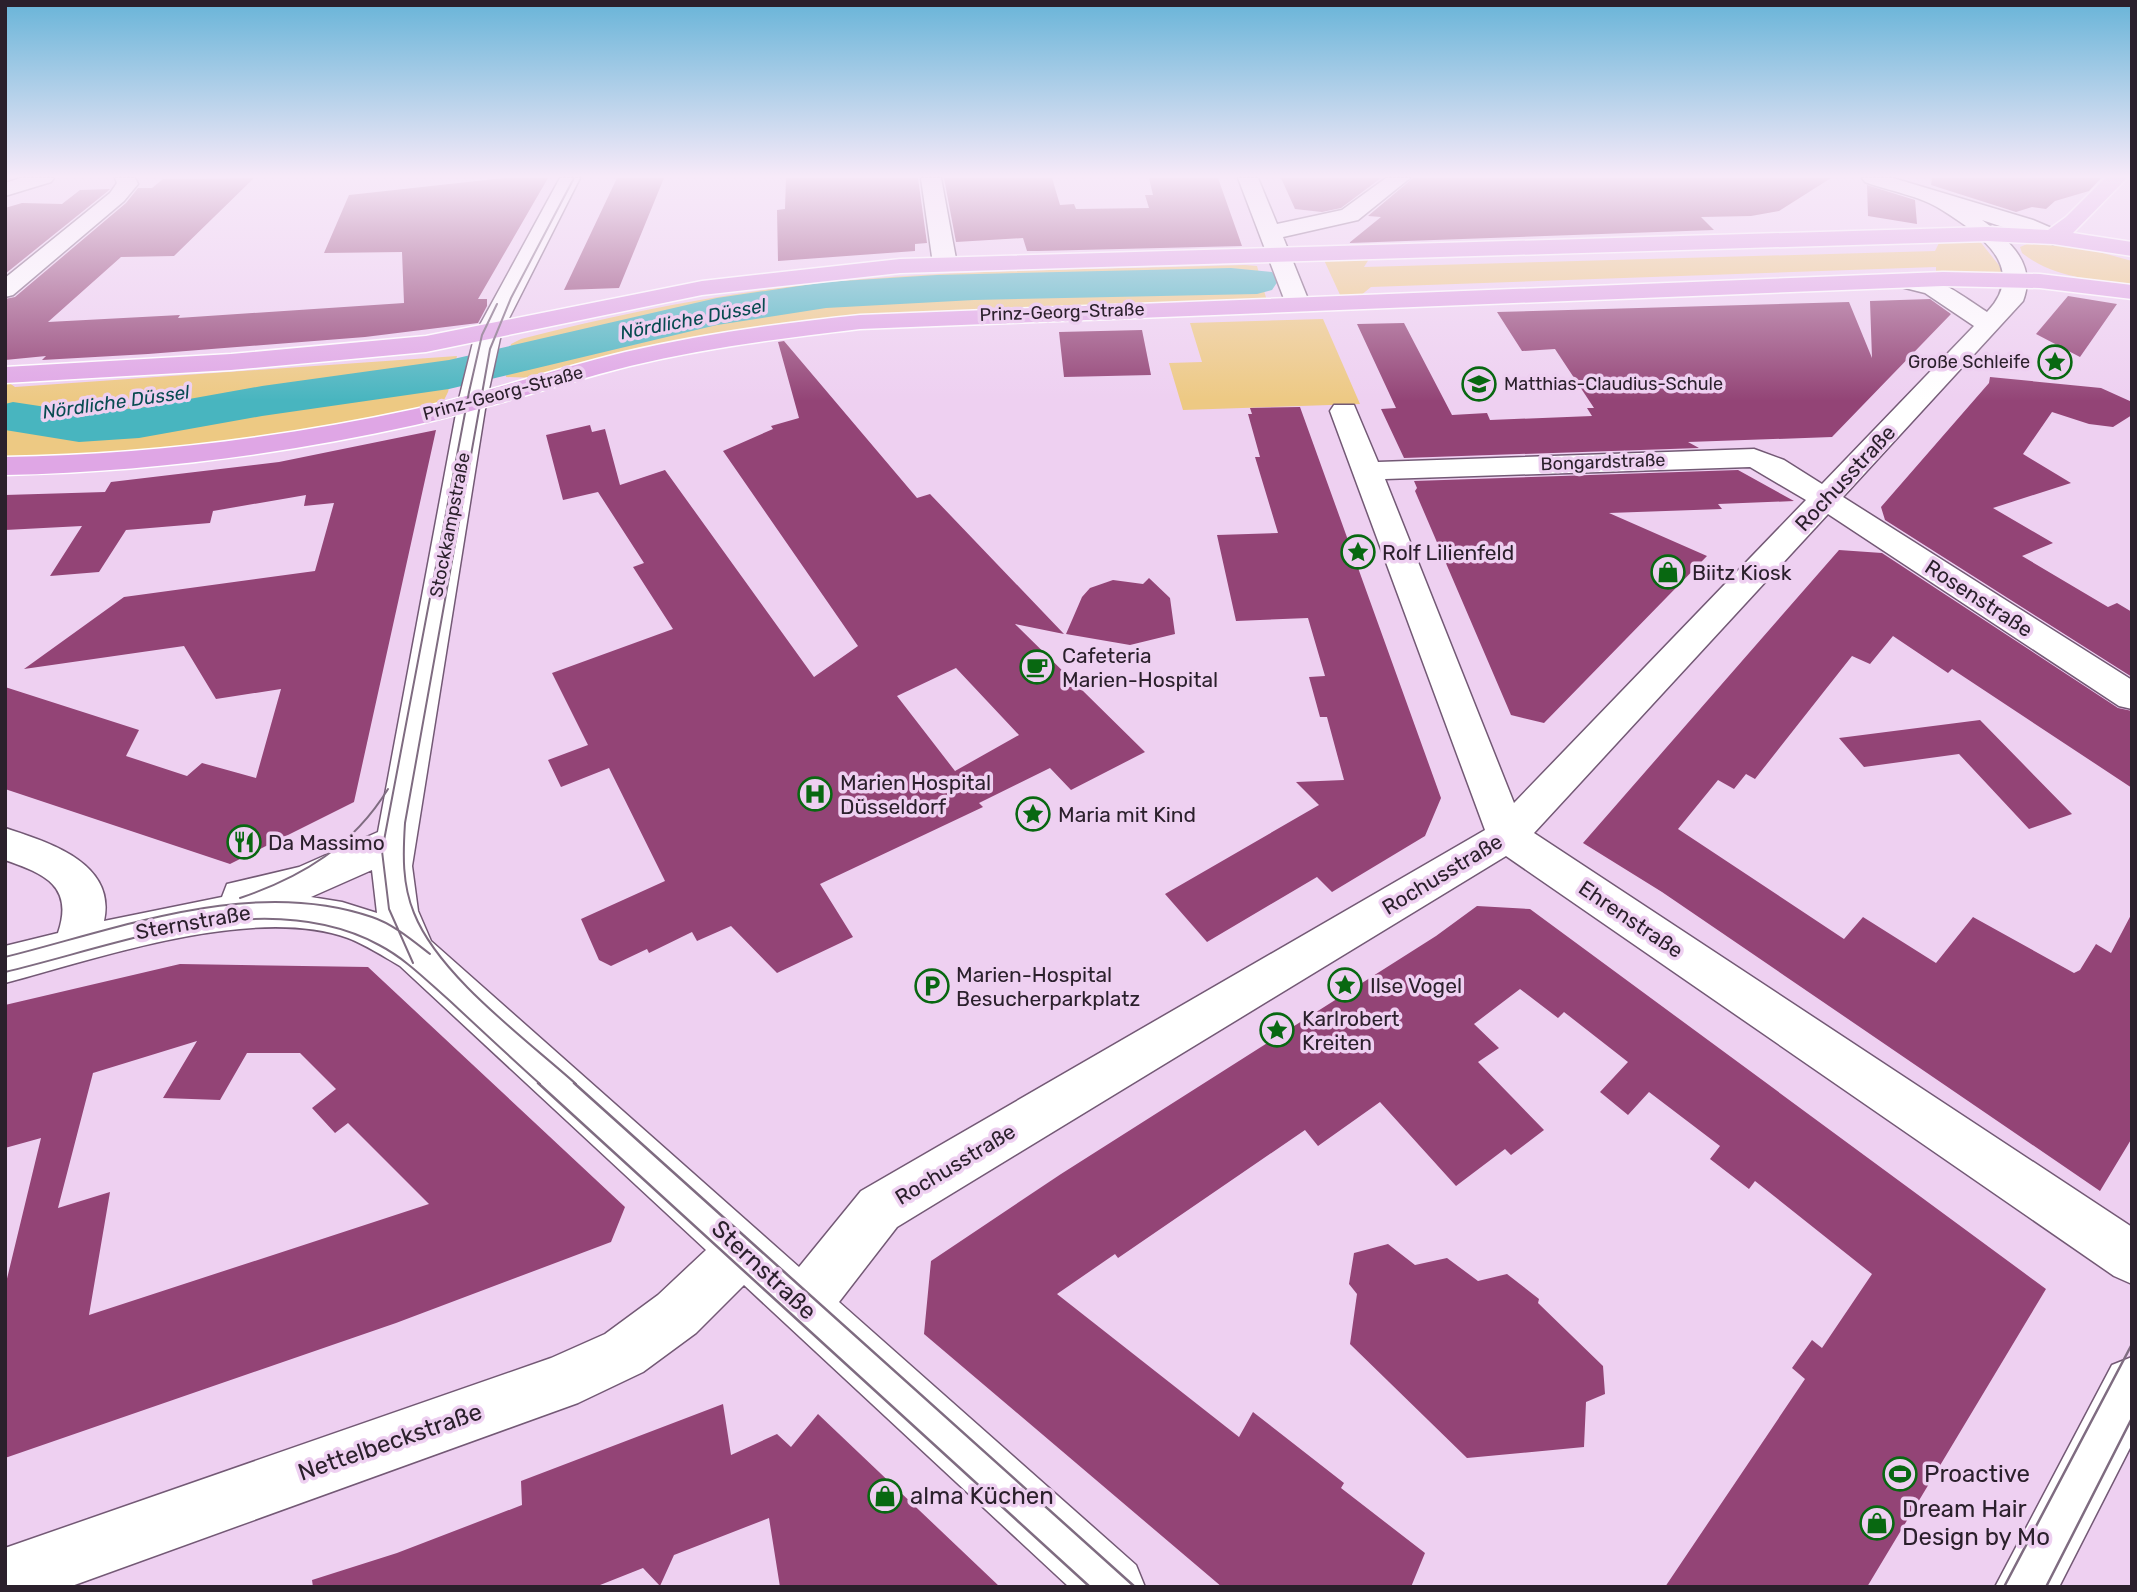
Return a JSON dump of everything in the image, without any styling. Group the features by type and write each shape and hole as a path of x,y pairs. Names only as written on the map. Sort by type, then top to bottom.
{"main road":[{"path":"5,375 486,342 601,307 715,286 840,271 945,264 1397,252"},
{"name":"Prinz-Georg-Straße","path":"5,466 119,463 215,454 305,439 474,394 653,353 823,326 947,316 1905,281 2014,270 2079,285 2132,292"}],"street":[{"path":"5,290 50,252"},
{"name":"Stockkampstraße","path":"393,891 394,842 474,394 486,342 532,252"},
{"path":"943,252 945,264"},
{"path":"1276,252 1297,304"},
{"path":"2001,252 2014,270"},
{"name":"Rochusstraße","path":"803,1306 878,1209 1507,836 2011,301 2014,270"},
{"path":"1905,281 1933,288 1988,324"},
{"path":"1344,411 1507,836"},
{"name":"Bongardstraße","path":"1368,471 1754,458 1774,466 1826,499"},
{"name":"Rosenstraße","path":"1826,499 2132,696"},
{"name":"Ehrenstraße","path":"1507,836 2132,1258"},
{"name":"Sternstraße","path":"124,934 210,902 306,882 394,842"},
{"path":"5,844 47,859 74,876 86,905 75,947"},
{"name":"Sternstraße","path":"393,891 397,911 415,953"},
{"name":"Sternstraße","path":"124,934 210,915 275,909 344,919 373,930 415,953 1114,1587"},
{"path":"5,965 124,934"},
{"name":"Nettelbeckstraße","path":"5,1579 569,1378 624,1353 677,1314 743,1250"},
{"path":"2026,1587 2132,1385"}],"shaded area":[{"path":"1889,252 1989,252 2006,274 1936,275 1936,267 1371,287 1360,296 1341,297 1324,260 1369,259 1364,267"},
{"path":"2100,252 2132,261 2132,285 2060,273 2022,253"},
{"path":"1257,266 1267,301 897,314 538,378 506,377 511,344 521,339 648,310 734,294 821,283 912,276"},
{"path":"1323,319 1360,404 1183,410 1169,363 1202,362 1190,323"},
{"path":"457,356 448,392 441,406 240,444 5,460 5,380 15,387"}],"building":[{"path":"5,252 32,252 5,274"},
{"path":"68,252 178,252 174,256 121,257 48,322 180,315 178,318 404,303 402,252 505,252 478,299 487,299 487,306 478,323 365,337 148,354 42,360 46,356 5,360 5,299 15,297"},
{"path":"582,252 634,252 619,288 564,290"},
{"path":"778,252 897,252 778,261"},
{"path":"2068,296 2117,304 2080,357 2036,334"},
{"path":"1930,299 1951,314 1832,437 1688,442 1699,448 1404,458 1381,409 1396,408 1357,324 1404,323 1452,415 1487,413 1490,420 1592,416 1587,408 1594,408 1555,349 1522,351 1497,312 1849,302 1872,358 1870,301"},
{"path":"1142,330 1151,375 1064,377 1059,332"},
{"path":"784,341 917,498 930,494 1064,634 1015,624 1145,752 1071,790 1050,768 979,803 983,807 820,884 853,937 777,973 731,926 697,941 692,932 649,953 647,949 611,966 599,960 581,919 665,881 609,768 561,787 548,760 588,745 552,673 673,629 633,567 644,563 598,492 563,500 546,435 590,425 592,432 605,429 620,485 665,470 814,677 858,646 723,451 773,429 771,426 799,418 778,342","holes":["956,668 1019,735 955,771 897,696"]},
{"path":"1990,377 2101,388 2132,402 2132,415 2113,427 2089,424 2052,412 2023,454 2071,483 1993,508 2053,543 2022,556 2108,607 2117,603 2132,612 2132,677 1885,520 1881,507 1989,383"},
{"path":"1300,407 1441,798 1425,836 1332,892 1317,877 1207,942 1165,894 1319,805 1296,782 1344,780 1327,717 1320,717 1309,677 1325,676 1308,618 1236,621 1217,535 1278,533 1255,457 1260,457 1248,414 1252,414 1250,408"},
{"path":"436,430 354,802 230,864 5,789 5,687 139,730 126,756 187,776 202,763 256,778 281,689 216,699 184,646 24,669 124,597 315,571 334,503 304,506 306,495 213,511 210,523 126,530 99,572 50,576 82,526 5,530 5,495 105,492 111,482 279,462"},
{"path":"1738,470 1794,501 1718,504 1722,509 1609,513 1707,556 1544,723 1511,715 1415,491 1417,488 1414,481"},
{"path":"1839,550 1882,553 2118,708 2132,711 2132,788 1952,669 1948,673 1893,636 1870,664 1852,656 1755,779 1746,774 1734,789 1718,780 1678,829 1844,939 1863,917 1936,963 1973,917 2074,973 2080,970 2096,944 2111,953 2132,913 2132,1138 2100,1191 1662,892 1583,843"},
{"path":"1149,578 1170,598 1175,634 1130,645 1066,634 1082,597 1090,588 1113,580 1143,584"},
{"path":"1980,720 2072,814 2029,829 1959,754 1864,767 1839,738"},
{"path":"1477,906 1530,909 2046,1289 1867,1587 1665,1587 1805,1379 1792,1368 1812,1340 1822,1348 1872,1274 1755,1181 1749,1189 1710,1159 1720,1146 1649,1092 1628,1115 1600,1092 1628,1062 1564,1012 1558,1018 1520,989 1474,1024 1499,1048 1478,1062 1544,1130 1511,1155 1505,1149 1456,1186 1380,1102 1318,1146 1305,1130 1118,1258 1115,1254 1057,1294 1239,1437 1253,1412 1344,1483 1341,1488 1425,1553 1411,1587 1222,1587 924,1334 931,1261 1061,1174 1436,936"},
{"path":"180,964 368,967 625,1207 611,1242 396,1323 5,1458 5,1287 41,1138 5,1148 5,1005","holes":["197,1041 163,1098 220,1100 247,1053 300,1053 336,1089 312,1108 335,1133 348,1123 429,1204 89,1315 110,1192 58,1208 93,1073"]},
{"path":"1388,1244 1415,1265 1447,1258 1478,1281 1507,1274 1539,1299 1538,1303 1603,1366 1605,1394 1586,1402 1584,1447 1467,1458 1350,1344 1357,1294 1349,1284 1354,1253"},
{"path":"723,1404 731,1455 777,1434 791,1447 818,1414 1000,1587 780,1587 769,1518 674,1555 660,1586 643,1568 595,1587 313,1587 312,1580 397,1553 522,1505 521,1481"}],"waterway":[{"name":"Nördliche Düssel","path":"13,417 79,427 139,423 262,401 449,374 717,312 826,295 974,287 1257,281"}],"tram line":[{"path":"535,252 511,298 490,349 405,823 405,880 414,913 426,937 443,960 509,1027 576,1084"},
{"path":"399,931 389,909 382,851 469,392 482,335 497,304"},
{"path":"240,898 284,880 324,857 359,827 388,789"},
{"path":"5,957 141,921 234,904 281,902 327,906 372,917 399,931"},
{"path":"5,972 193,926 241,920 289,920 335,928 379,945 407,964 540,1084"},
{"path":"399,931 430,954"},
{"path":"399,931 413,963"},
{"path":"538,1083 1090,1587"},
{"path":"574,1083 1135,1587"},
{"path":"2004,1587 2132,1344"},
{"path":"2046,1587 2132,1418"}],"place":[{"name":"Große Schleife","path":"2055,362"},
{"name":"Matthias-Claudius-Schule","path":"1479,384"},
{"name":"Rolf Lilienfeld","path":"1358,552"},
{"name":"Biitz Kiosk","path":"1668,572"},
{"name":"Cafeteria Marien-Hospital","path":"1037,667"},
{"name":"Marien Hospital Düsseldorf","path":"815,794"},
{"name":"Maria mit Kind","path":"1033,814"},
{"name":"Da Massimo","path":"244,842"},
{"name":"Ilse Vogel","path":"1345,985"},
{"name":"Marien-Hospital Besucherparkplatz","path":"932,986"},
{"name":"Karlrobert Kreiten","path":"1277,1030"},
{"name":"Proactive","path":"1900,1474"},
{"name":"alma Küchen","path":"885,1496"},
{"name":"Dream Hair Design by Mo","path":"1877,1523"}]}
